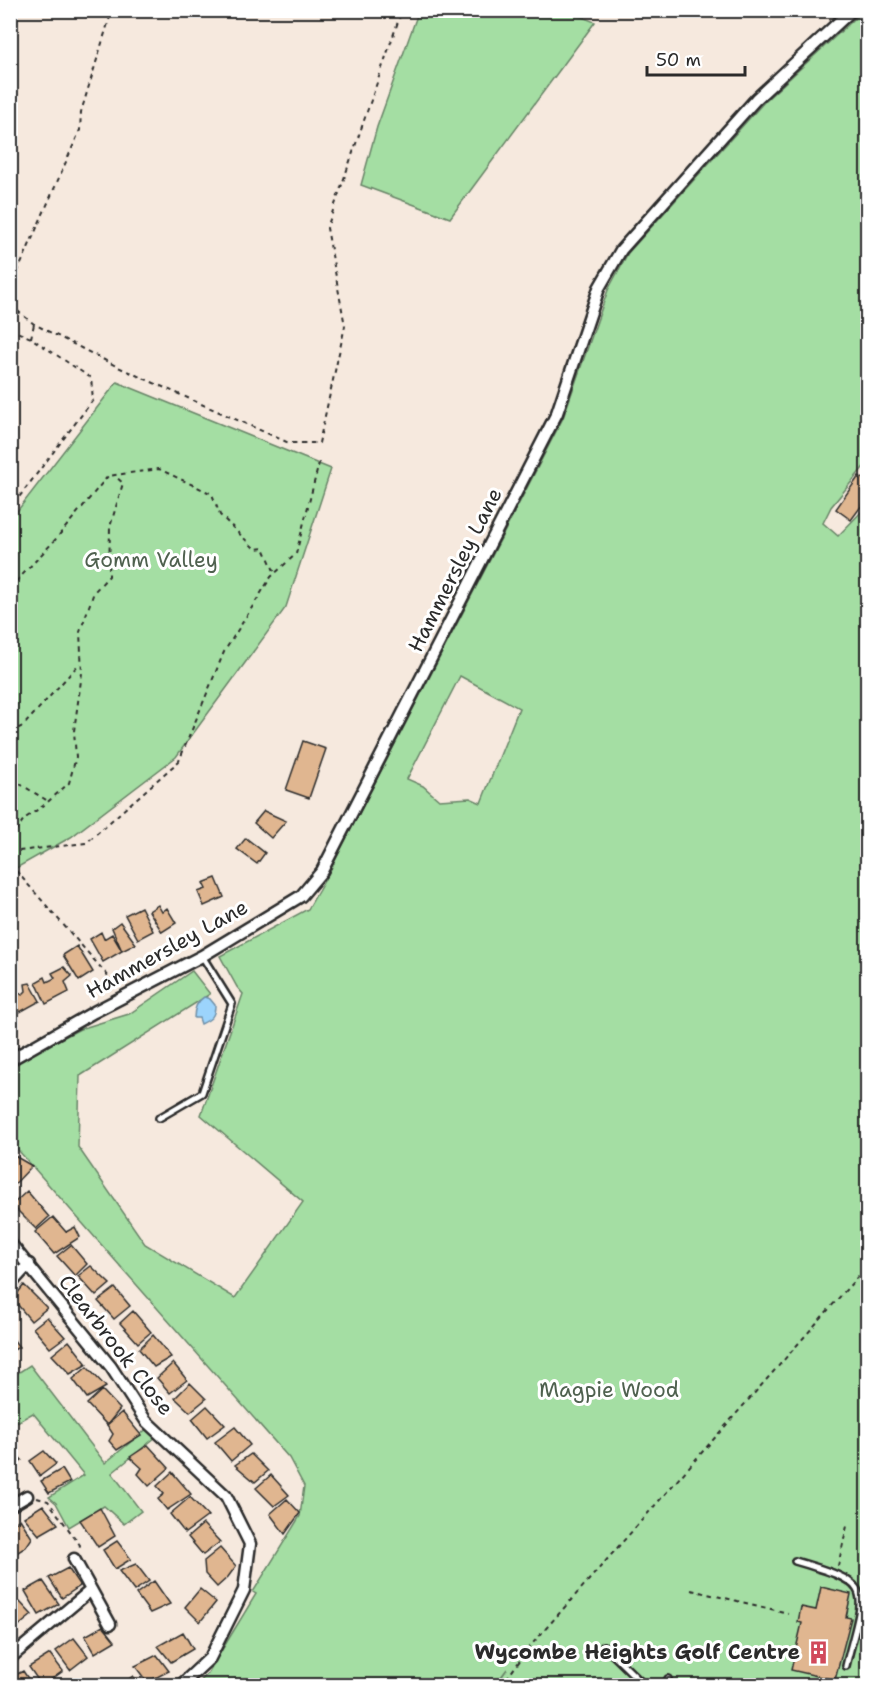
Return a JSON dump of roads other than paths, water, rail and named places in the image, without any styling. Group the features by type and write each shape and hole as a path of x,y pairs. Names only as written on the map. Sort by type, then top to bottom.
{"street":[{"name":"Hammersley Lane","path":"10,1060 128,994 202,956 301,896 322,871 557,413 599,288 621,250 756,99 852,10"},
{"name":"Clearbrook Close","path":"10,1243 111,1367 146,1421 226,1496 250,1544 244,1590 210,1658 180,1686"},
{"path":"10,1284 29,1264"},
{"path":"10,1506 27,1496"},
{"path":"74,1559 110,1624"},
{"path":"10,1658 91,1590"}],"lane":[{"path":"159,1118 202,1093 232,1004 202,956"},
{"path":"795,1561 836,1573 857,1586 862,1598 846,1666"},
{"path":"604,1647 645,1686"}],"water":[{"path":"204,997 210,999 215,1009 212,1017 201,1024 199,1018 194,1018 194,1012 197,1003"}],"place":[{"name":"Wycombe Heights Golf Centre","path":"818,1652"}],"park label":[{"name":"Gomm Valley","path":"151,560"},
{"name":"Magpie Wood","path":"609,1390"}]}
